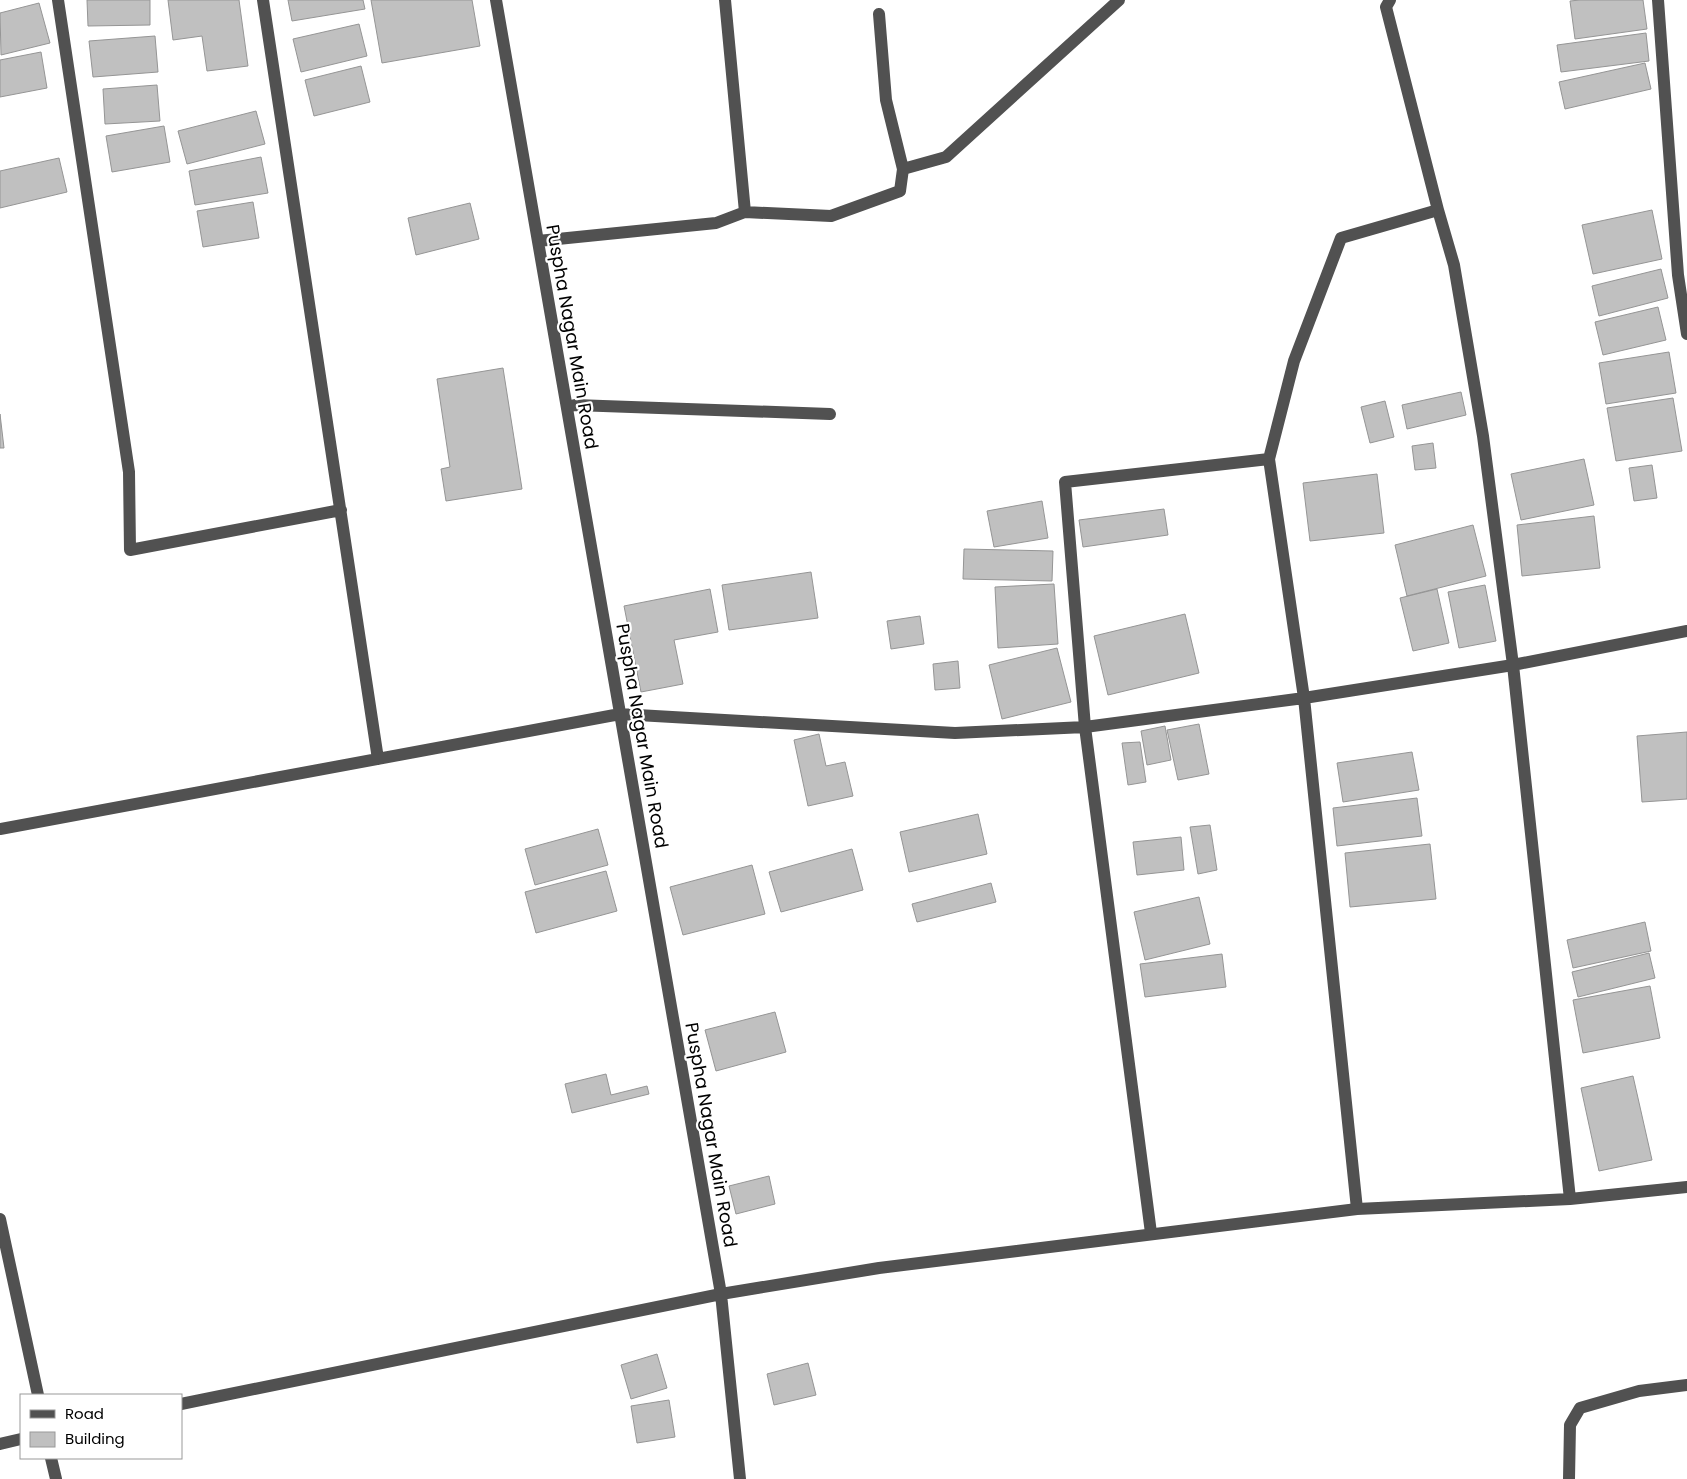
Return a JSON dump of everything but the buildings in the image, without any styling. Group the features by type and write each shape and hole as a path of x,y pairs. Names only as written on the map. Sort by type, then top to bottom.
{"street":[{"path":"58,0 129,472 130,550 341,510"},
{"path":"263,0 378,758"},
{"name":"Puspha Nagar Main Road","path":"496,0 721,1294 740,1479"},
{"path":"725,0 745,212"},
{"path":"903,169 946,157 1119,0"},
{"path":"1390,0 1386,7 1454,265 1481,426 1512,665 1570,1199"},
{"path":"1658,0 1687,334"},
{"path":"538,241 716,222 745,212 832,216 900,191 903,169 886,100 879,14"},
{"path":"1357,1209 1304,698 1269,459 1294,361 1341,238 1438,210"},
{"path":"567,407 575,405 830,414"},
{"path":"1151,1233 1086,727 1065,482 1269,459"},
{"path":"0,830 620,714 955,733 1086,727 1304,698 1512,665 1687,631"},
{"path":"182,1404 721,1294 880,1268 1357,1209 1570,1199 1687,1187"},
{"path":"0,1219 38,1394"},
{"path":"1569,1479 1570,1425 1580,1408 1640,1391 1687,1385"},
{"path":"0,1444 20,1438"},
{"path":"51,1459 56,1479"}]}
